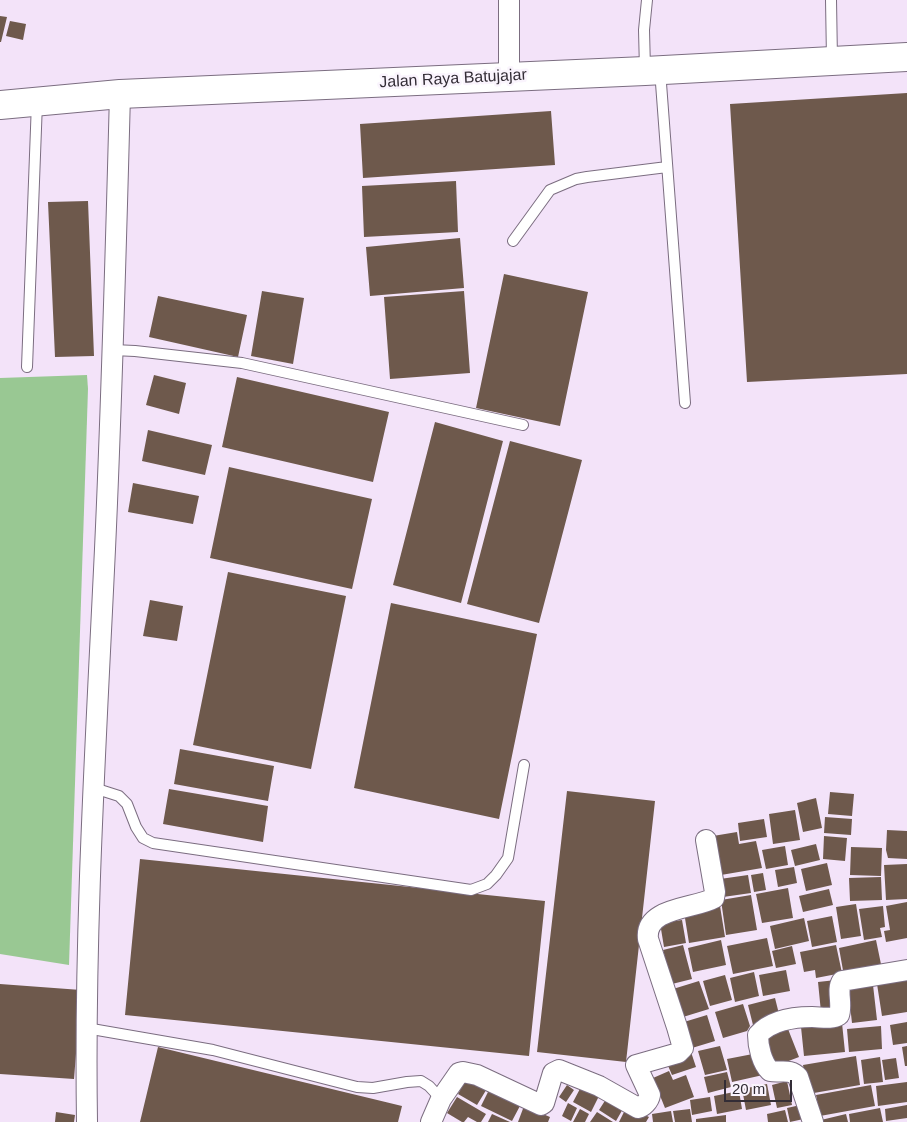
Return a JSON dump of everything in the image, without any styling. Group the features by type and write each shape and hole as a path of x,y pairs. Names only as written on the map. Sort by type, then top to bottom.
{"highway":[{"name":"Jalan Raya Batujajar","path":"0,105 120,94 509,77 907,56"}],"street":[{"path":"509,0 509,77"},
{"path":"87,1122 86,1028 94,788 113,350 120,94"},
{"path":"431,1122 441,1100 459,1073 467,1072 541,1105 544,1102 553,1073 559,1070 599,1086 638,1108 643,1106 650,1095 636,1065 678,1053 683,1048 648,939 648,933 652,924 663,914 714,898 715,892 706,840"},
{"path":"814,1122 798,1077 795,1073 788,1071 770,1072 766,1067 758,1044 758,1035 764,1028 786,1020 811,1017 834,1018 839,1015 841,1009 840,986 842,981 907,970"}],"lane":[{"path":"647,0 644,30 668,167 685,403"},
{"path":"831,0 832,60"},
{"path":"27,367 37,101"},
{"path":"513,241 550,190 576,179 668,167"},
{"path":"113,350 242,363 523,424"},
{"path":"94,788 119,796 127,804 136,827 143,838 154,843 472,890 487,884 508,858 524,765"},
{"path":"86,1028 214,1050 357,1087 373,1088 421,1081 429,1086 441,1100"}],"green space":[{"path":"87,375 69,965 0,954 0,378"}],"building":[{"path":"0,16 7,17 1,42 0,42"},
{"path":"10,21 26,24 23,40 6,36"},
{"path":"907,93 907,374 747,382 730,104"},
{"path":"551,111 555,165 363,178 360,124"},
{"path":"456,181 458,232 364,237 362,186"},
{"path":"88,201 94,356 55,357 48,202"},
{"path":"460,238 464,288 370,296 366,247"},
{"path":"504,274 588,292 560,426 476,408"},
{"path":"262,291 304,298 293,364 251,356"},
{"path":"464,291 470,373 390,379 384,297"},
{"path":"158,296 247,315 238,357 149,337"},
{"path":"154,375 186,383 179,414 146,405"},
{"path":"237,377 389,412 373,482 222,447"},
{"path":"435,422 503,441 461,603 393,585"},
{"path":"148,430 212,445 205,475 142,461"},
{"path":"510,441 582,460 539,623 467,604"},
{"path":"229,467 372,499 352,589 210,558"},
{"path":"133,483 199,496 193,524 128,512"},
{"path":"228,572 346,596 311,769 193,745"},
{"path":"150,600 183,606 177,641 143,636"},
{"path":"391,603 537,634 499,819 354,788"},
{"path":"180,749 274,766 268,801 174,784"},
{"path":"169,789 268,806 263,842 163,824"},
{"path":"567,791 655,801 626,1062 537,1052"},
{"path":"830,792 854,794 852,816 828,814"},
{"path":"816,798 822,828 803,832 797,803"},
{"path":"795,810 800,840 773,844 769,814"},
{"path":"825,817 852,819 851,835 824,833"},
{"path":"764,819 767,837 740,841 738,823"},
{"path":"887,830 907,831 907,859 888,858 886,850"},
{"path":"737,832 739,844 756,841 762,868 721,875 713,836"},
{"path":"824,836 847,838 845,861 823,859"},
{"path":"816,844 820,860 795,866 791,850"},
{"path":"785,846 788,865 766,869 762,850"},
{"path":"851,847 882,848 881,876 850,875"},
{"path":"140,859 545,901 529,1056 125,1015"},
{"path":"827,863 832,885 806,891 801,869"},
{"path":"907,864 907,899 886,900 884,865"},
{"path":"794,867 797,883 778,887 775,870"},
{"path":"763,873 766,890 754,892 751,875"},
{"path":"748,875 751,893 723,897 720,879"},
{"path":"881,877 882,900 850,901 849,878"},
{"path":"788,888 793,918 762,923 756,894"},
{"path":"829,889 833,905 803,912 799,896"},
{"path":"751,895 757,930 726,935 721,900"},
{"path":"907,902 907,938 886,942 884,931 890,930 886,906"},
{"path":"856,904 861,936 841,939 836,907"},
{"path":"720,906 725,937 689,943 684,912"},
{"path":"883,906 885,927 880,928 882,937 864,940 859,909"},
{"path":"832,916 837,942 812,947 807,921"},
{"path":"804,918 809,941 775,949 770,926"},
{"path":"682,920 686,943 664,947 660,923"},
{"path":"767,938 773,966 733,974 727,946"},
{"path":"721,940 726,965 693,972 688,948"},
{"path":"876,940 882,969 844,976 839,948"},
{"path":"683,945 692,979 672,984 663,950"},
{"path":"836,945 842,973 816,978 815,970 804,972 800,952"},
{"path":"792,946 796,964 776,968 772,951"},
{"path":"786,970 790,991 763,996 759,975"},
{"path":"754,972 759,996 735,1002 730,978"},
{"path":"725,975 732,1000 710,1006 703,981"},
{"path":"836,980 840,1010 821,1012 818,982"},
{"path":"907,980 907,1012 882,1016 877,984"},
{"path":"699,981 709,1009 683,1017 673,989"},
{"path":"0,984 81,990 74,1079 0,1074"},
{"path":"873,985 877,1020 852,1023 848,987"},
{"path":"775,998 780,1018 753,1025 748,1005"},
{"path":"743,1004 750,1026 747,1031 723,1038 715,1012"},
{"path":"707,1015 715,1041 692,1048 684,1022"},
{"path":"907,1022 907,1043 893,1045 890,1025"},
{"path":"842,1023 845,1052 804,1056 801,1027"},
{"path":"881,1026 882,1049 849,1052 847,1029"},
{"path":"788,1029 799,1057 773,1067 762,1039"},
{"path":"720,1046 727,1070 705,1075 698,1051"},
{"path":"907,1046 907,1066 905,1066 902,1047"},
{"path":"158,1047 402,1106 398,1122 140,1122"},
{"path":"691,1052 696,1067 672,1075 666,1061"},
{"path":"758,1053 763,1075 732,1082 727,1059"},
{"path":"856,1056 860,1085 808,1094 803,1065"},
{"path":"880,1057 883,1082 864,1084 861,1060"},
{"path":"896,1058 899,1078 885,1080 882,1060"},
{"path":"669,1071 673,1080 686,1075 694,1097 665,1108 653,1078"},
{"path":"727,1072 731,1087 708,1093 704,1077"},
{"path":"468,1076 488,1087 477,1105 458,1094"},
{"path":"787,1081 792,1105 777,1108 772,1085"},
{"path":"907,1082 907,1102 878,1106 876,1086"},
{"path":"767,1084 771,1105 746,1110 742,1089"},
{"path":"567,1085 574,1090 566,1102 559,1097"},
{"path":"582,1085 600,1094 591,1112 573,1102"},
{"path":"871,1085 875,1106 820,1116 816,1095"},
{"path":"490,1088 521,1104 512,1121 481,1106"},
{"path":"739,1091 742,1109 717,1114 714,1096"},
{"path":"608,1096 624,1107 616,1121 599,1110"},
{"path":"457,1097 486,1114 481,1122 468,1117 462,1122 447,1113"},
{"path":"710,1097 712,1111 692,1115 690,1100"},
{"path":"568,1103 577,1108 571,1121 562,1116"},
{"path":"805,1104 808,1118 790,1122 787,1108"},
{"path":"907,1105 907,1118 886,1121 885,1109"},
{"path":"524,1106 550,1117 548,1122 518,1122"},
{"path":"627,1106 649,1117 646,1122 619,1122"},
{"path":"880,1108 883,1122 850,1122 849,1114"},
{"path":"580,1109 589,1114 585,1122 573,1122"},
{"path":"690,1109 692,1122 675,1122 673,1111"},
{"path":"785,1110 788,1122 768,1122 767,1114"},
{"path":"671,1111 673,1122 653,1122 652,1114"},
{"path":"56,1112 75,1115 74,1122 55,1122"},
{"path":"597,1112 613,1122 590,1122"},
{"path":"492,1114 510,1122 488,1122"},
{"path":"846,1114 848,1122 821,1122 821,1120"},
{"path":"726,1115 726,1122 696,1122 696,1119"}]}
